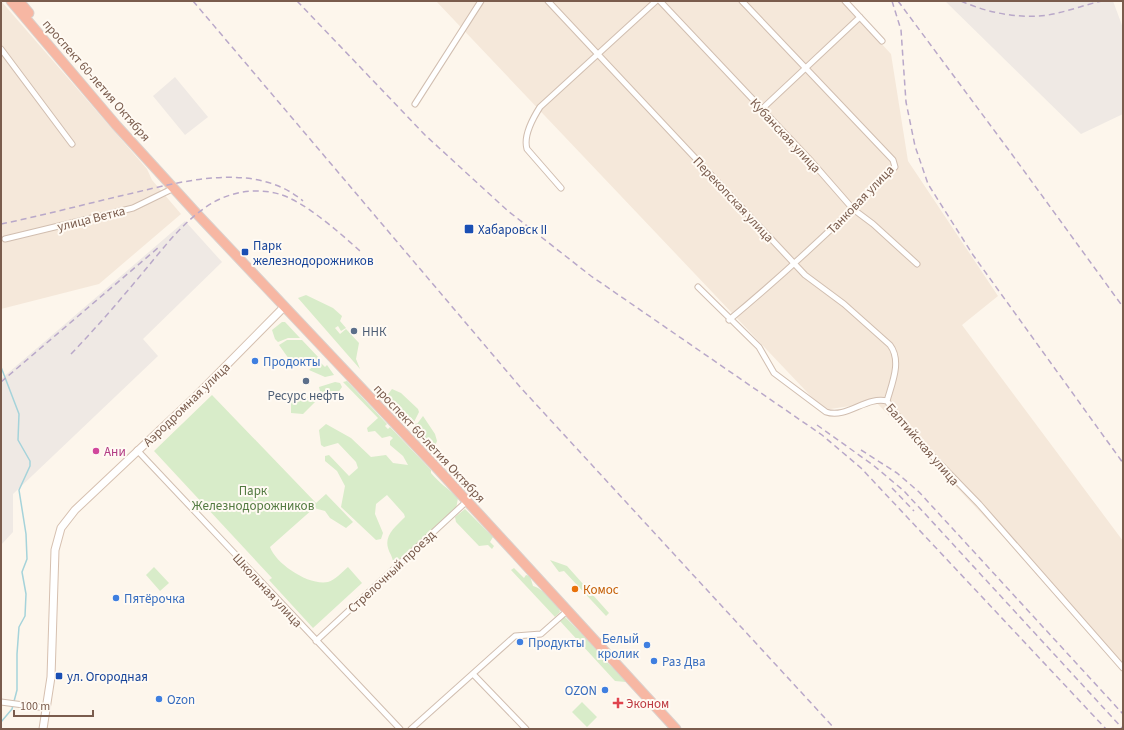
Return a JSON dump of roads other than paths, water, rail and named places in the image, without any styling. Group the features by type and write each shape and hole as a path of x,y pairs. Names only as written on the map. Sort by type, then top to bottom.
{"highway":[{"name":"проспект 60-летия Октября","path":"11,1 116,125 467,501 676,729"},
{"name":"проспект 60-летия Октября","path":"19,1 154,161 164,176"}],"street":[{"path":"415,104 481,1"},
{"name":"Перекопская улица","path":"548,1 597,55 805,275 844,304 893,350 896,365 887,401"},
{"path":"561,188 529,154 526,145 528,132 540,107 656,1"},
{"name":"Кубанская улица","path":"660,1 811,161 853,209 873,224 916,264"},
{"name":"Танковая улица","path":"729,320 795,264 895,167 895,162 742,1"},
{"path":"845,1 882,41"},
{"path":"762,109 860,17"},
{"path":"1,49 72,144"},
{"name":"улица Ветка","path":"5,239 133,208 174,188"},
{"name":"Балтийская улица","path":"698,287 729,320 758,347 774,373 826,412 835,413 849,410 873,400 887,401 910,433 979,504 1123,668"},
{"name":"Аэродромная улица","path":"43,729 51,678 55,556 61,528 75,510 196,396 284,306"},
{"name":"Школьная улица","path":"137,450 400,729"},
{"name":"Стрелочный проезд","path":"316,640 467,501"},
{"path":"411,729 515,636 540,634 567,611"},
{"path":"473,674 526,729"},
{"path":"1,702 46,708"}],"waterway":[{"path":"1,367 19,414 18,440 30,461 30,466 19,490 26,534 27,559 22,572 26,594 25,616 19,627 17,690 12,709 1,722"}],"railway":[{"path":"193,1 521,388 835,729"},
{"path":"297,1 425,135 508,211 591,276 822,435 861,468 1106,729"},
{"path":"892,1 901,30 906,102 915,146 928,184 973,255 1123,463"},
{"path":"898,1 1123,307"},
{"path":"961,1 993,12 1026,16 1055,14 1102,1"},
{"path":"1,224 163,186 212,178 237,177 260,180 283,188 303,201"},
{"path":"71,354 109,313 168,242 185,224 214,202 230,195 262,191 279,194 289,198 321,218 360,251"},
{"path":"1,382 159,247"},
{"path":"817,425 873,465 904,491 1123,729"},
{"path":"861,450 897,473 919,492 1123,714"},
{"path":"892,488 914,511"}],"place":[{"name":"Хабаровск II","path":"469,229"},
{"name":"Парк железнодорожников","path":"245,252"},
{"name":"ННК","path":"354,331"},
{"name":"Продокты","path":"255,361"},
{"name":"Ресурс нефть","path":"306,381"},
{"name":"Ани","path":"96,451"},
{"name":"Комос","path":"575,589"},
{"name":"Пятёрочка","path":"116,598"},
{"name":"Продукты","path":"520,642"},
{"name":"Белый кролик","path":"647,645"},
{"name":"Раз Два","path":"654,661"},
{"name":"ул. Огородная","path":"59,676"},
{"name":"OZON","path":"605,690"},
{"name":"Ozon","path":"159,699"},
{"name":"Эконом","path":"618,703"}],"park label":[{"name":"Парк Железнодорожников","path":"253,498"}]}
